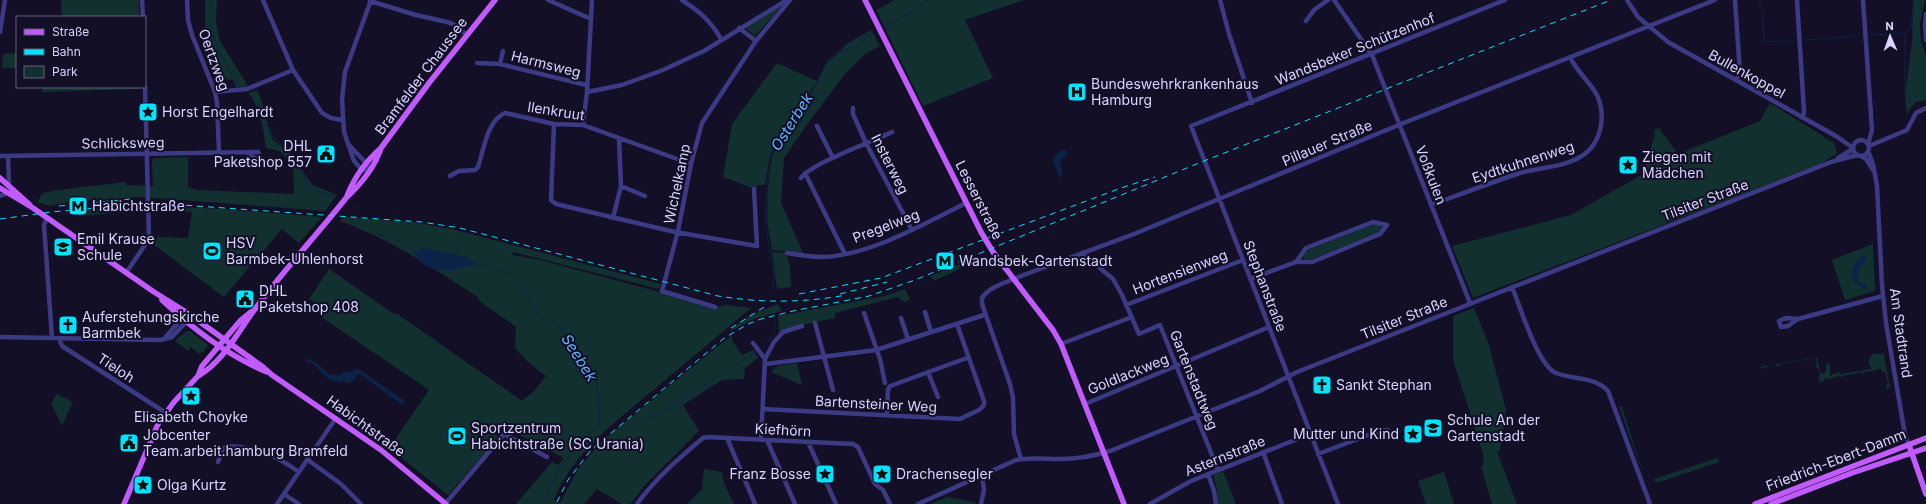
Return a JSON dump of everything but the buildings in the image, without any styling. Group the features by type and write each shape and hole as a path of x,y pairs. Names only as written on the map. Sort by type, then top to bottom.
{"main road":[{"name":"Bramfelder Chaussee","path":"346,198 351,184 381,148 414,102 496,0"},
{"name":"Lesserstraße","path":"865,0 966,203 993,252 1053,330 1061,344 1124,504"},
{"name":"Bramfelder Chaussee","path":"254,310 332,217 346,198 358,187 379,156 381,148"},
{"name":"Habichtstraße","path":"0,178 33,208"},
{"name":"Habichtstraße","path":"0,188 33,208 126,273 225,339 401,466 446,504"},
{"name":"Habichtstraße","path":"154,292 186,322 219,345 250,364 269,372"},
{"path":"124,504 152,437 166,413 198,376 202,366 240,320 254,310"},
{"path":"198,376 207,371 231,344 254,310"},
{"name":"Friedrich-Ebert-Damm","path":"1771,504 1926,438"},
{"name":"Am Stadtrand","path":"1909,445 1926,494"},
{"name":"Friedrich-Ebert-Damm","path":"1755,504 1778,500 1926,448"}],"street":[{"path":"0,32 5,0"},
{"path":"142,0 143,16"},
{"name":"Oertzweg","path":"187,0 188,20 192,35 215,92 217,102 219,152"},
{"path":"263,0 293,70 322,113 331,118 342,120"},
{"path":"548,0 591,19"},
{"path":"582,125 587,92 586,85 592,0"},
{"path":"682,0 699,11 710,22 721,39"},
{"path":"587,92 622,85 663,70 704,51 738,28 787,0"},
{"name":"Wichelkamp","path":"715,307 662,292 678,231 691,164 702,123 756,41 790,0"},
{"path":"1220,0 1229,34 1252,103"},
{"path":"1306,21 1314,10 1328,0"},
{"name":"Voßkulen","path":"1334,0 1372,55 1470,303"},
{"name":"Wandsbeker Schützenhof","path":"1191,126 1372,55 1505,0"},
{"name":"Bullenkoppel","path":"1627,0 1638,17 1668,42 1836,136 1853,148"},
{"name":"Pillauer Straße","path":"984,315 982,298 1003,283 1134,234 1400,125 1715,0"},
{"path":"1735,0 1740,73 1736,80"},
{"path":"1796,0 1804,112 1803,118"},
{"name":"Am Stadtrand","path":"1863,0 1872,130 1868,147 1877,192 1883,296 1905,435 1909,445"},
{"path":"349,145 367,164 369,171 362,170 354,161 349,145 342,120 342,100 346,72 371,1 416,15 454,24 468,35"},
{"path":"1926,14 1926,40"},
{"path":"738,28 756,41"},
{"name":"Harmsweg","path":"500,64 503,51"},
{"name":"Eydtkuhnenweg","path":"1431,205 1521,173 1567,162 1586,153 1596,140 1601,123 1601,108 1599,98 1594,89 1575,68 1570,57"},
{"name":"Harmsweg","path":"477,63 500,64 586,85"},
{"path":"215,92 247,90 293,70"},
{"path":"126,273 149,239 145,88"},
{"name":"Insterweg","path":"853,108 853,114 866,143 912,230"},
{"path":"1859,155 1868,147 1908,130 1916,113 1926,108"},
{"name":"Ilenkruut","path":"450,176 460,171 475,170 478,166 492,124 498,116 505,113 554,124 582,125 691,164"},
{"path":"554,124 552,200 556,204 613,218 757,246 754,189"},
{"path":"817,126 833,158"},
{"name":"Stephanstraße","path":"1191,126 1338,504"},
{"path":"801,178 805,173 833,158 892,132"},
{"name":"Bullenkoppel","path":"1836,136 1856,142 1863,140 1868,147"},
{"path":"613,218 621,186 619,139"},
{"path":"1842,155 1844,148 1843,141"},
{"path":"1856,142 1853,148 1859,155 1866,159 1874,171"},
{"name":"Tilsiter Straße","path":"1831,162 1853,148"},
{"name":"Schlicksweg","path":"0,156 246,152"},
{"name":"Tilsiter Straße","path":"918,504 1021,459 1075,458 1104,453 1260,391 1288,376 1470,303 1831,162 1859,155"},
{"path":"8,156 9,186"},
{"path":"805,173 845,254"},
{"path":"621,186 645,196"},
{"path":"0,196 8,193"},
{"name":"Pregelweg","path":"787,253 823,257 845,254 882,243 966,203"},
{"path":"47,218 44,225 52,338"},
{"path":"1250,280 1296,262 1312,262 1380,234 1387,225 1373,222 1306,248 1296,262"},
{"name":"Gartenstadtweg","path":"1082,253 1113,279 1139,334 1160,326 1218,470"},
{"name":"Hortensienweg","path":"1126,304 1243,260"},
{"path":"1512,287 1538,351 1547,368 1558,374 1596,382 1608,391 1650,504"},
{"path":"1798,319 1883,296"},
{"path":"925,312 931,332"},
{"path":"864,313 885,383"},
{"path":"765,361 824,357 876,350 984,315 1010,384 1013,398 1014,434 1021,459"},
{"path":"164,339 177,324 180,316"},
{"path":"1061,344 1132,317"},
{"path":"900,318 908,339"},
{"path":"0,337 164,339 172,337 186,322"},
{"name":"Bartensteiner Weg","path":"815,323 833,390"},
{"path":"887,415 888,390 890,386 967,358 957,324"},
{"path":"795,504 764,440 763,409 765,361 774,342 783,332 802,326"},
{"name":"Goldlackweg","path":"1085,404 1269,328"},
{"name":"Tieloh","path":"60,338 62,346 166,413"},
{"path":"753,343 765,361"},
{"name":"Bartensteiner Weg","path":"763,409 960,419 979,410 984,405 984,401 967,358"},
{"path":"928,372 938,397"},
{"path":"277,504 336,418"},
{"path":"1318,454 1379,431 1388,430"},
{"path":"446,504 504,434 547,457"},
{"name":"Asternstraße","path":"1150,504 1182,485 1310,434"},
{"name":"Kiefhörn","path":"637,504 645,493 682,455 703,438 707,437 853,444 858,447 875,484 883,490 890,504"},
{"path":"727,438 756,504"},
{"path":"808,442 836,504"},
{"path":"218,462 223,449 227,446 244,447 260,450 280,458 300,472"},
{"path":"1263,452 1282,504"},
{"path":"308,460 341,484 361,504"},
{"path":"1208,474 1214,491 1216,504"},
{"path":"981,504 984,490 982,475"},
{"path":"284,494 299,504"}],"green space":[{"path":"61,0 139,0 139,16 62,16"},
{"path":"205,0 217,0 216,23 220,41 248,86 236,88 233,80 225,79 205,26"},
{"path":"895,0 1024,0 965,20 993,78 923,106 876,10"},
{"path":"1913,0 1925,0 1920,25 1921,40 1926,56 1926,100 1915,102 1907,114 1905,95 1912,42"},
{"path":"782,6 755,36 745,28"},
{"path":"871,30 880,46 864,55 845,74 784,158 781,202 803,253 772,250 767,221 768,185 772,156 808,100 826,64 848,43"},
{"path":"16,53 16,68 2,68 3,54"},
{"path":"777,63 817,81 770,155 765,185 757,185 757,188 752,188 723,177 732,124"},
{"path":"42,88 141,88 141,89 42,92"},
{"path":"257,90 272,139 295,157 305,175 313,185 337,195 325,211 143,197 75,201 49,206 37,202 43,193 58,190 126,182 126,185 153,186 152,160 155,158 188,157 188,187 197,190 294,194 293,164 279,151 266,148 259,112 248,93"},
{"path":"1770,103 1834,143 1837,153 1821,164 1473,298 1452,246 1571,215 1643,174 1655,134 1654,130 1659,128 1678,154 1760,121"},
{"path":"143,205 143,210 81,216 84,210"},
{"name":"HSV Barmbek-Uhlenhorst","path":"154,206 225,209 322,217 299,243 282,229 224,297 153,244 158,237 188,238 192,212 154,209"},
{"path":"344,217 412,222 452,229 661,284 659,289 513,252 512,255 540,260 663,293 710,308 727,305 751,308 608,428 591,445 570,470 559,489 554,500 560,503 578,469 603,440 718,346 732,336 732,340 742,355 753,350 758,358 745,368 744,379 722,380 683,405 699,431 647,483 630,504 622,504 597,489 584,504 516,504 552,462 558,465 564,458 500,425 494,432 499,437 448,495 389,448 429,390 321,317 326,309 309,299 329,269 394,314 396,313 522,401 534,391 546,376 528,362 515,348 516,327 478,300 479,298 429,266 377,237 340,221"},
{"path":"1374,224 1381,226 1382,228 1378,233 1310,260 1304,259 1303,256 1308,250"},
{"path":"1873,244 1875,291 1845,300 1832,260"},
{"path":"772,252 786,253 790,266 791,287 777,289"},
{"path":"968,261 970,264 934,281 930,276"},
{"path":"905,289 910,300 904,302 898,297 835,313 835,318 792,327 779,334 778,316 885,296"},
{"path":"778,304 782,311 754,319 729,332 745,319"},
{"path":"1474,308 1489,345 1506,410 1500,450 1497,452 1517,504 1492,504 1481,466 1484,465 1482,458 1484,457 1453,360 1453,316"},
{"path":"186,331 190,331 207,344 208,346 203,352 199,354 191,347 188,351 175,341"},
{"path":"1872,354 1884,354 1890,388 1886,389 1886,385 1888,384 1885,372 1882,372 1881,369 1874,370 1873,373 1872,371 1864,372 1864,375 1862,372 1853,374 1852,377 1852,374 1843,376 1842,379 1841,376 1833,377 1832,380 1831,378 1824,379 1824,381 1821,382 1822,385 1819,379 1817,379 1820,376 1819,369 1814,367 1817,366 1816,358 1781,364 1777,367 1776,364 1817,357 1821,374 1826,372 1826,364 1830,363 1830,376 1839,372 1840,374 1871,369 1868,361 1870,361 1869,357 1872,356"},
{"path":"797,363 802,385 771,372 777,366"},
{"path":"1774,365 1761,369 1761,367"},
{"path":"57,394 73,402 62,426 51,403"},
{"path":"1619,407 1622,407 1644,476"},
{"path":"1717,458 1719,462 1656,483 1654,479"},
{"path":"704,469 722,472 724,483 734,504 687,504 702,489"},
{"path":"1223,471 1236,504 1218,504 1217,489 1213,475"},
{"path":"1444,472 1454,504 1426,504 1418,481"},
{"path":"947,497 975,502 975,504 930,504"}],"water":[{"path":"1062,150 1065,150 1067,154 1060,161 1062,172 1060,179 1053,160 1056,154"},
{"path":"423,248 466,257 476,264 459,269 433,269 419,260 414,252"},
{"path":"1863,255 1867,258 1860,268 1857,277 1858,281 1866,285 1867,288 1864,289 1854,282 1851,272 1858,259"},
{"path":"307,358 318,364 330,375 342,375 342,372 349,372 357,368 405,401 402,405 360,374 356,375 355,380 350,383 345,382 344,379 343,382 333,381 312,363 306,362"}],"waterway":[{"name":"Seebek","path":"211,0 211,27 217,45 229,71 239,85"},
{"name":"Osterbek","path":"885,26 909,14 928,0"},
{"path":"1758,0 1763,13 1764,42 1793,41"},
{"path":"1905,33 1911,27 1914,0"},
{"name":"Osterbek","path":"773,289 774,276 765,222 767,184 771,155 808,100 826,64 833,54 858,45 873,32"},
{"path":"1872,35 1905,33 1905,90 1912,106"},
{"path":"1806,40 1857,36"},
{"name":"Seebek","path":"262,108 264,119 273,137 296,158 309,188 335,197"},
{"name":"Seebek","path":"354,206 358,208"},
{"name":"Seebek","path":"377,233 409,245 415,252"},
{"name":"Seebek","path":"475,264 503,271 516,278 527,292 537,315 556,324 563,331 597,382 600,424"},
{"name":"Osterbek","path":"759,349 772,337 775,320"},
{"name":"Osterbek","path":"630,427 668,409 757,351"},
{"name":"Osterbek","path":"542,504 561,466 577,445 603,421"}],"railway":[{"path":"557,502 568,480 591,450 723,339 748,324 793,311 869,296 915,280 1199,163 1611,0"},
{"path":"799,294 881,278 1121,188 1155,177"},
{"path":"59,206 131,199"},
{"path":"0,219 51,212 154,203 422,222 460,228 718,296 750,300 798,301 846,295"},
{"path":"840,294 887,282"},
{"path":"731,328 766,306"}],"place":[{"name":"Bundeswehrkrankenhaus Hamburg","path":"1077,92"},
{"name":"Horst Engelhardt","path":"148,112"},
{"name":"DHL Paketshop 557","path":"326,154"},
{"name":"Ziegen mit Mädchen","path":"1628,165"},
{"name":"Habichtstraße","path":"78,206"},
{"name":"Emil Krause Schule","path":"63,247"},
{"name":"HSV Barmbek-Uhlenhorst","path":"212,251"},
{"name":"Wandsbek-Gartenstadt","path":"945,261"},
{"name":"DHL Paketshop 408","path":"245,299"},
{"name":"Auferstehungskirche Barmbek","path":"68,325"},
{"name":"Sankt Stephan","path":"1322,385"},
{"name":"Elisabeth Choyke","path":"191,396"},
{"name":"Schule An der Gartenstadt","path":"1433,428"},
{"name":"Mutter und Kind","path":"1413,434"},
{"name":"Sportzentrum Habichtstraße (SC Urania)","path":"457,436"},
{"name":"Jobcenter Team.arbeit.hamburg Bramfeld","path":"129,443"},
{"name":"Franz Bosse","path":"825,474"},
{"name":"Drachensegler","path":"882,474"},
{"name":"Olga Kurtz","path":"143,485"}]}
